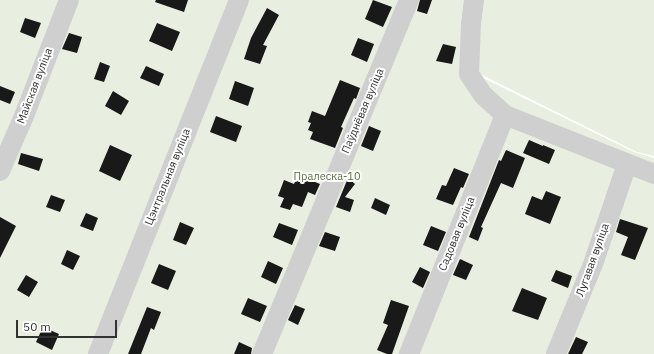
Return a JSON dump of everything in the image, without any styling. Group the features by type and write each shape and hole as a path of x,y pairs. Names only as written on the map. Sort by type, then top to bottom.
{"street":[{"name":"Майская вуліца","path":"0,171 24,116 69,0"},
{"name":"Цэнтральная вуліца","path":"98,354 239,0"},
{"name":"Паўднёвая вуліца","path":"262,354 410,0"},
{"path":"474,0 471,24 469,74 483,95 505,115 654,174"},
{"name":"Садовая вуліца","path":"409,354 505,115"},
{"name":"Лугавая вуліца","path":"556,354 593,264 627,164"}],"green space":[{"name":"Пралеска-10","path":"0,0 479,0 475,74 634,152 654,158 654,354 0,354"},
{"path":"481,0 654,0 654,156 637,152 476,72"}],"building":[{"path":"156,0 188,0 184,12 155,2"},
{"path":"373,0 392,7 383,27 365,19"},
{"path":"420,0 432,0 427,14 417,11"},
{"path":"267,8 279,15 263,45 267,46 260,64 244,59 251,38"},
{"path":"25,18 41,23 35,38 20,32"},
{"path":"157,23 180,32 172,51 149,41"},
{"path":"69,33 82,37 77,53 62,49"},
{"path":"358,38 374,44 367,62 351,55"},
{"path":"443,44 456,47 452,64 436,61"},
{"path":"100,62 110,66 104,82 94,79"},
{"path":"146,66 164,74 159,86 140,78"},
{"path":"340,80 360,88 356,99 354,98 341,127 343,128 335,148 310,139 313,132 308,130 311,123 308,122 312,111 325,116"},
{"path":"235,81 254,88 248,106 229,99"},
{"path":"0,86 15,92 10,104 0,100"},
{"path":"113,91 129,101 121,115 105,106"},
{"path":"216,116 242,126 236,142 210,132"},
{"path":"369,126 381,131 373,151 361,146"},
{"path":"529,140 555,150 549,164 523,153"},
{"path":"110,145 132,155 120,181 99,171"},
{"path":"506,150 525,158 513,188 501,183 481,227 483,228 478,241 469,237 499,160 501,161"},
{"path":"21,153 43,159 39,171 18,164"},
{"path":"454,168 469,174 453,205 436,199 442,185 446,186"},
{"path":"298,175 320,184 315,195 308,192 302,207 293,204 290,210 280,207 284,198 278,196 284,180 294,184"},
{"path":"348,178 355,184 345,197 354,200 350,212 336,207"},
{"path":"546,191 561,197 550,224 525,214 532,196 542,200"},
{"path":"51,195 65,200 60,212 46,207"},
{"path":"375,198 390,205 386,215 371,208"},
{"path":"86,213 98,218 93,231 80,226"},
{"path":"0,217 16,226 0,258"},
{"path":"620,219 648,228 635,260 621,255 628,237 616,232"},
{"path":"180,222 194,228 186,245 173,240"},
{"path":"279,223 298,230 292,245 273,237"},
{"path":"431,226 446,232 438,251 423,245"},
{"path":"325,232 340,237 335,251 319,246"},
{"path":"67,250 80,256 73,270 61,264"},
{"path":"460,259 473,265 466,280 453,275"},
{"path":"268,261 283,268 276,284 261,277"},
{"path":"159,264 176,271 168,290 151,283"},
{"path":"420,267 430,272 423,288 412,282"},
{"path":"556,270 572,276 568,288 551,281"},
{"path":"26,275 38,282 29,297 17,290"},
{"path":"522,288 547,298 538,320 512,311"},
{"path":"248,298 267,306 260,322 241,314"},
{"path":"391,300 409,306 392,354 387,354 377,350 388,325 383,323"},
{"path":"295,305 305,309 298,325 288,320"},
{"path":"147,307 161,312 154,330 151,328 141,354 128,354"},
{"path":"43,327 59,334 52,350 36,342"},
{"path":"576,337 588,342 582,354 568,354"},
{"path":"239,342 252,348 251,354 234,354"}]}
